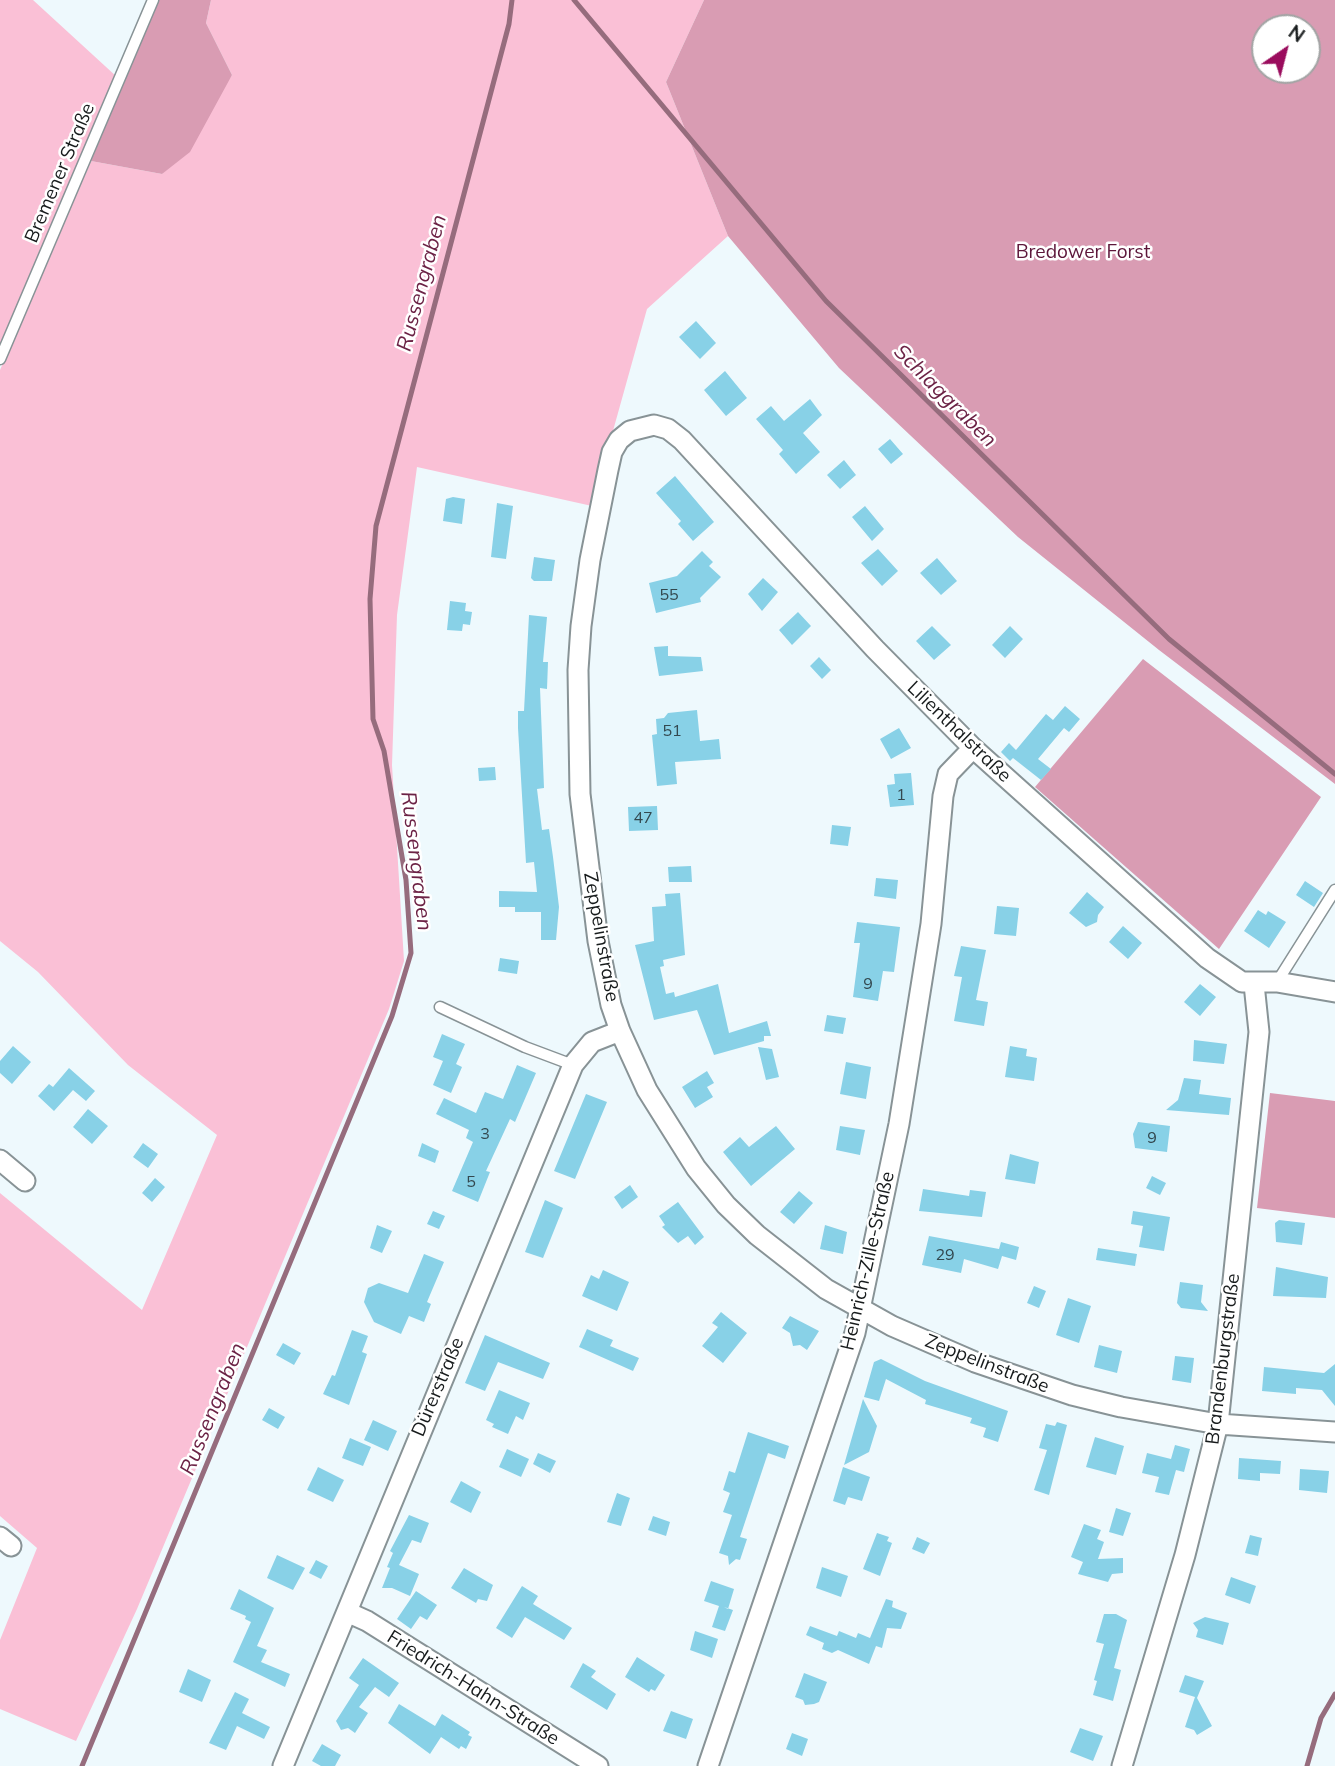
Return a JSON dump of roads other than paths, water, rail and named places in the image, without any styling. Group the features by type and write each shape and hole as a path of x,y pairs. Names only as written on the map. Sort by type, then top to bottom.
{"street":[{"name":"Lilienthalstraße","path":"620,440 630,431 654,425 668,429 682,440 875,649 973,748 1207,958 1232,977 1254,984 1277,982 1335,992"},
{"name":"Zeppelinstraße","path":"620,440 612,452 590,561 578,670 580,794 603,973 620,1031 647,1090 669,1128 726,1205 793,1266 860,1309 931,1343 1025,1381 1121,1407 1218,1424 1335,1432"},
{"name":"Heinrich-Zille-Straße","path":"708,1766 855,1333 899,1124 931,924 943,796 948,774 973,748"},
{"name":"Brandenburgstraße","path":"1122,1766 1182,1568 1218,1424 1259,1032 1254,984"},
{"name":"Dürerstraße","path":"283,1766 392,1496 573,1065 592,1042 620,1031"},
{"path":"0,1160 25,1181"},
{"name":"Friedrich-Hahn-Straße","path":"347,1612 367,1621 598,1766"}],"lane":[{"name":"Bremener Straße","path":"0,359 153,0"},
{"path":"1277,982 1335,890"},
{"path":"440,1007 525,1047 573,1065"}],"waterway":[{"name":"Russengraben","path":"82,1766 392,1016 411,953 406,880 384,751 373,719 370,599 376,526 509,24 512,0"},
{"name":"Schlaggraben","path":"574,0 826,301 1169,639 1335,774"},
{"path":"1307,1766 1321,1718 1335,1694"}],"park label":[{"name":"Bredower Forst","path":"1083,252"}]}
